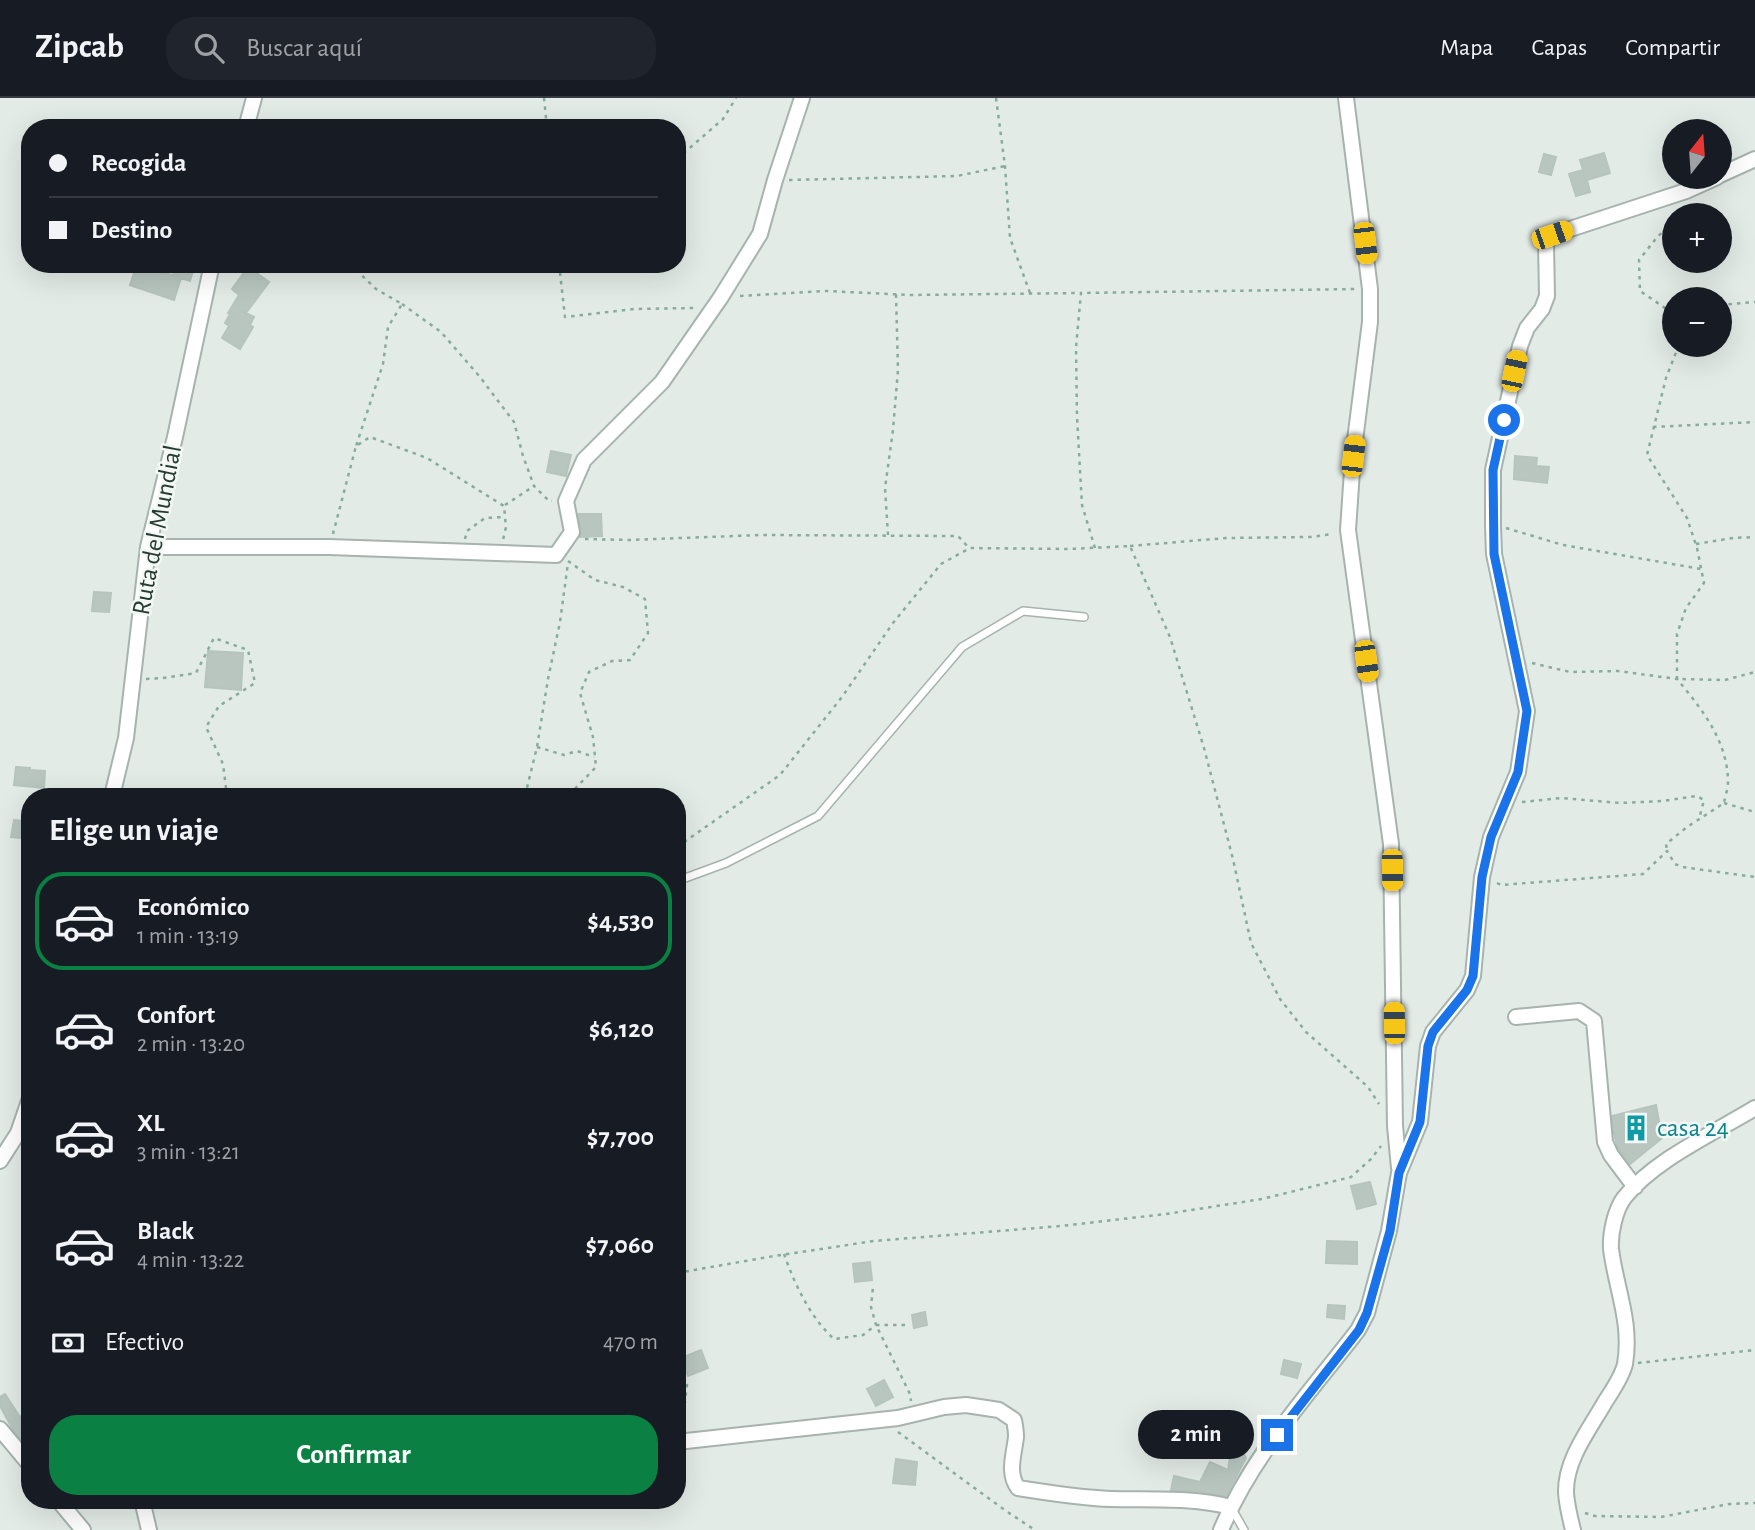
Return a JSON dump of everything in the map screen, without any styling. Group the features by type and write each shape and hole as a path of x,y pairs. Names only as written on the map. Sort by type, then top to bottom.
{"street":[{"path":"248,119 254,98"},
{"path":"148,547 329,547 556,555 566,549 572,532 566,501 583,460 662,382 721,297 760,234 802,98"},
{"path":"1346,98 1370,289 1370,323 1353,456 1348,530 1391,844 1395,1126 1399,1173"},
{"path":"1732,170 1755,159"},
{"path":"1221,1530 1260,1456 1359,1330 1367,1313 1390,1231 1399,1173 1420,1122 1428,1046 1433,1032 1467,990 1473,976 1482,877 1491,837 1518,772 1527,711 1494,554 1493,470 1520,346 1527,328 1542,309 1547,296 1546,244 1552,235 1690,189"},
{"name":"Ruta del Mundial","path":"113,788 127,738 148,547 210,273"},
{"path":"1516,1017 1579,1011 1594,1021 1605,1142 1634,1187"},
{"path":"1573,1530 1566,1492 1569,1467 1625,1366 1625,1313 1611,1247 1615,1216 1623,1200 1644,1177 1755,1108"},
{"path":"0,1161 21,1124"},
{"path":"686,1441 882,1420 966,1405 999,1410 1014,1420 1016,1436 1013,1480 1018,1488 1057,1495 1211,1502 1231,1507"},
{"path":"0,1429 21,1454"},
{"path":"66,1509 83,1530"},
{"path":"144,1509 149,1530"}],"lane":[{"path":"686,878 726,863 818,816 962,647 1023,611 1084,617"},
{"path":"1231,1507 1244,1530"}],"path":[{"path":"544,98 546,119"},
{"path":"686,151 723,119 736,98"},
{"path":"996,98 1010,238 1030,293"},
{"path":"775,180 957,176 1004,166"},
{"path":"1662,233 1639,260 1640,292 1662,305"},
{"path":"359,273 376,289 441,332 514,422 534,486 549,501 566,501"},
{"path":"560,273 565,317 634,309 693,308"},
{"path":"721,297 826,292 1081,293 1370,289"},
{"path":"1081,293 1076,347 1080,480 1082,505 1095,548"},
{"path":"888,536 885,488 898,370 896,294"},
{"path":"1732,304 1755,302"},
{"path":"329,547 356,446 383,363 388,327 402,304"},
{"path":"1674,357 1666,378 1647,454 1687,518 1696,544 1704,583 1686,608 1677,634 1676,679 1700,708 1723,746 1728,783 1724,803 1666,844 1667,851 1675,864 1682,867 1755,877"},
{"path":"1653,427 1755,422"},
{"path":"356,446 370,437 426,458 504,506"},
{"path":"504,506 534,486"},
{"path":"500,553 506,527 504,506"},
{"path":"461,552 467,531 485,518 505,517"},
{"path":"1493,526 1563,545 1701,569"},
{"path":"686,841 780,775 842,696 893,623 941,564 970,548 1095,548 1226,538 1310,537 1348,530"},
{"path":"566,549 628,540 761,535 958,536 970,548"},
{"path":"1696,544 1755,537"},
{"path":"686,1271 874,1241 1061,1226 1262,1199 1351,1177 1371,1159 1395,1126 1368,1087 1306,1032 1280,999 1251,943 1233,859 1204,748 1170,637 1130,546"},
{"path":"527,788 560,622 566,549"},
{"path":"566,549 595,580 623,587 645,599 648,633 631,660 612,661 589,672 580,694 593,737 596,767 576,788"},
{"path":"132,680 196,673 214,639 248,650 255,683 219,706 206,727 223,764 226,788"},
{"path":"1517,662 1570,672 1618,671 1676,679 1725,680 1755,672"},
{"path":"537,747 564,755 577,751 595,757"},
{"path":"1506,799 1526,803 1562,798 1620,803 1697,796 1704,800 1699,819"},
{"path":"1724,803 1755,812"},
{"path":"1482,877 1502,885 1643,874 1667,851"},
{"path":"784,1254 794,1282 823,1329 834,1339 863,1335 876,1325 905,1325"},
{"path":"873,1287 871,1307 876,1325 910,1394 913,1415"},
{"path":"1625,1366 1654,1360 1755,1350"},
{"path":"882,1420 1035,1530"},
{"path":"1568,1508 1595,1516 1661,1517 1729,1504 1755,1503"}],"building":[{"path":"1604,153 1610,173 1587,180 1590,192 1576,196 1569,174 1583,170 1580,160"},
{"path":"1544,154 1556,157 1551,175 1539,172"},
{"path":"134,273 165,273 181,278 174,300 130,285"},
{"path":"174,273 192,273 190,281"},
{"path":"244,273 256,273 269,282 246,313 254,317 250,325 253,327 240,349 222,338 229,326 225,323 230,314 228,313 239,295 232,289"},
{"path":"551,451 571,455 566,476 547,472"},
{"path":"1515,456 1537,458 1536,466 1549,467 1547,483 1514,479"},
{"path":"578,514 601,514 602,536 580,537"},
{"path":"94,592 111,593 109,612 92,611"},
{"path":"208,651 243,653 241,690 205,687"},
{"path":"16,767 45,771 44,788 14,785"},
{"path":"14,820 21,821 21,838 11,837"},
{"name":"casa 24","path":"1656,1105 1662,1138 1630,1164 1618,1148 1612,1116"},
{"path":"1370,1182 1376,1204 1357,1209 1351,1186"},
{"path":"1327,1241 1357,1242 1357,1264 1326,1263"},
{"path":"870,1262 872,1280 855,1282 853,1264"},
{"path":"1328,1305 1345,1306 1344,1319 1327,1317"},
{"path":"925,1312 927,1325 914,1328 912,1315"},
{"path":"701,1350 708,1368 688,1376 686,1356"},
{"path":"1284,1360 1301,1364 1297,1378 1281,1374"},
{"path":"884,1380 893,1397 876,1406 867,1389"},
{"path":"5,1394 21,1416 21,1440 0,1406 0,1397"},
{"path":"1235,1451 1243,1452 1246,1458 1226,1496 1171,1490 1174,1476 1200,1482 1210,1462 1228,1470 1230,1456"},
{"path":"896,1459 917,1462 915,1485 893,1483"}],"place":[{"name":"casa 24","path":"1636,1128"}],"route":[{"path":"1277,1435 1359,1330 1367,1313 1390,1231 1399,1173 1420,1122 1428,1046 1433,1032 1467,990 1473,976 1482,877 1491,837 1518,772 1527,711 1494,554 1493,470 1504,420"}]}
